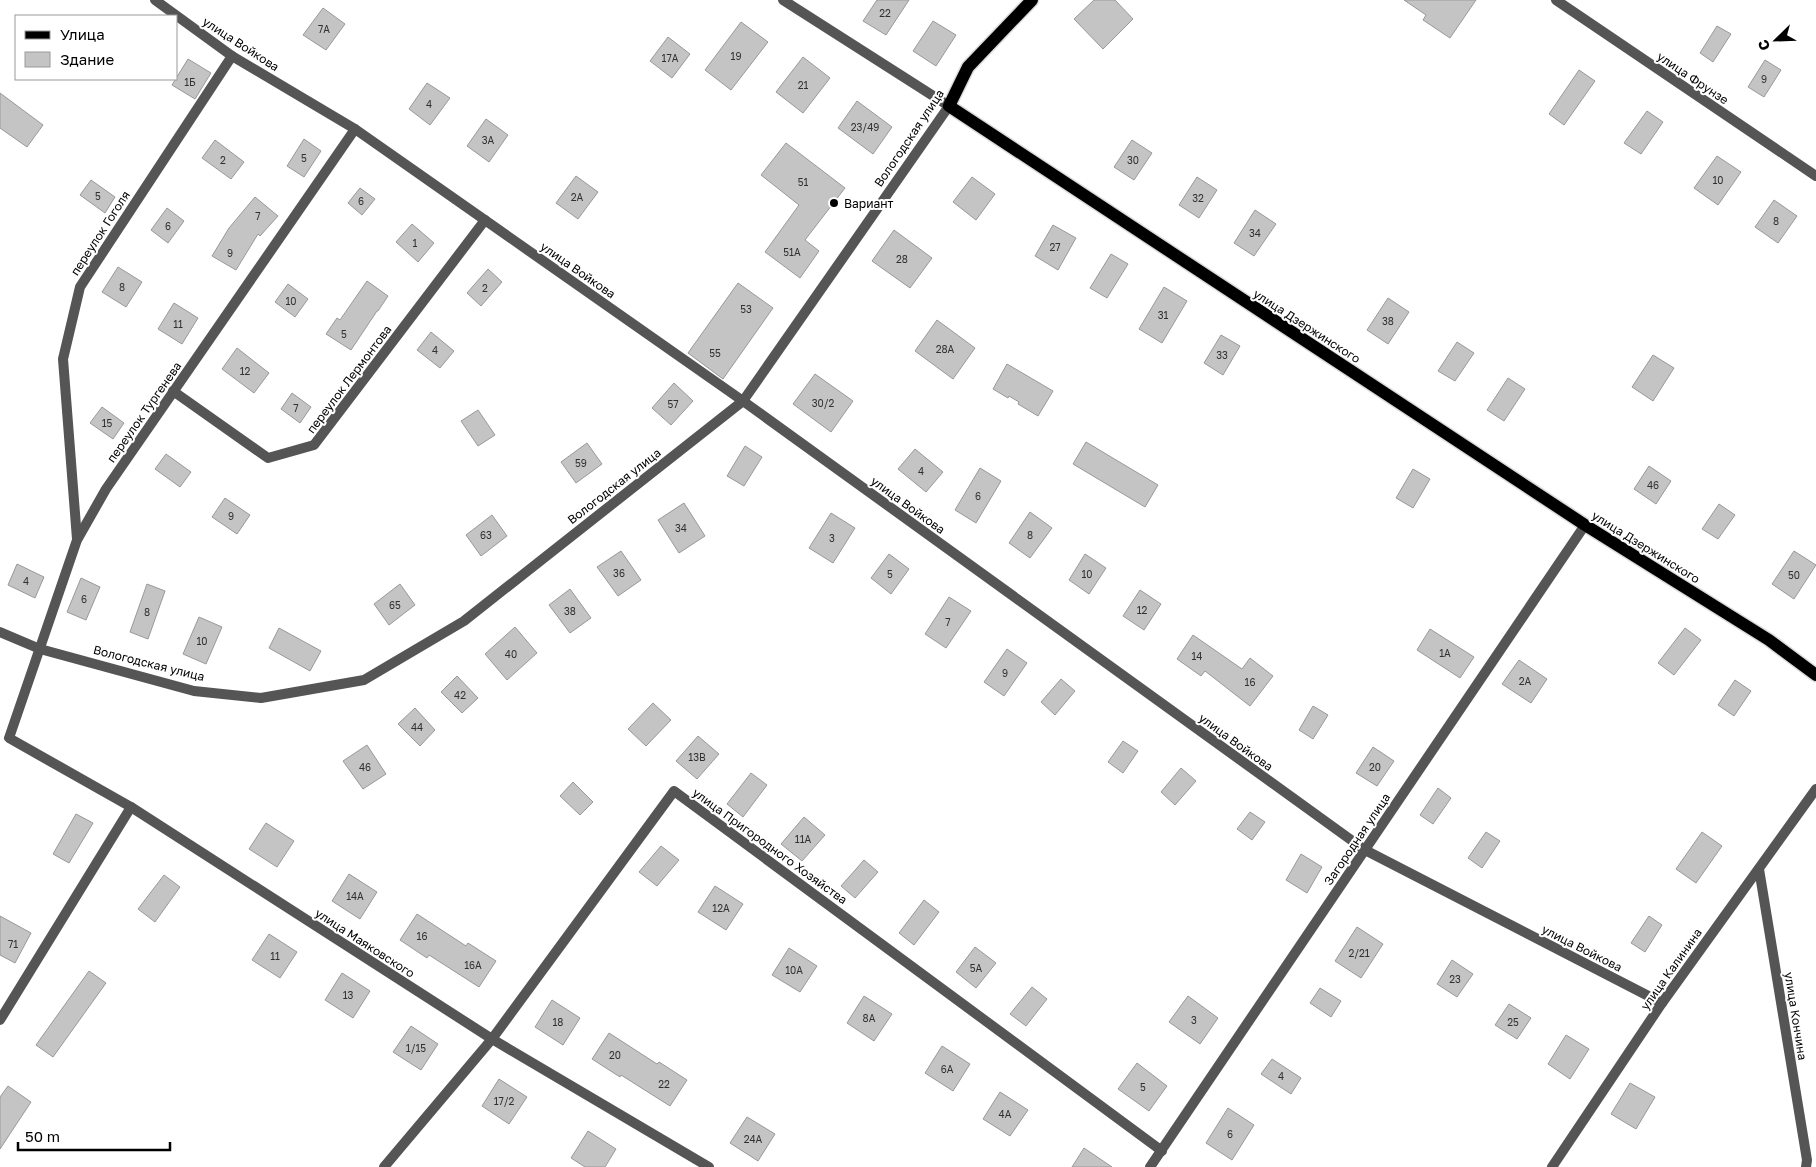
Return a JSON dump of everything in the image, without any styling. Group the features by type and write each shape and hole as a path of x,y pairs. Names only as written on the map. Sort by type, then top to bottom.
{"main road":[{"name":"Вологодская улица","path":"949,106 968,67 1032,0"},
{"name":"улица Дзержинского","path":"949,106 1584,525 1769,640 1816,675"}],"street":[{"name":"улица Войкова","path":"155,0 176,15"},
{"name":"улица Дзержинского","path":"783,0 949,106"},
{"name":"улица Фрунзе","path":"1556,0 1816,176"},
{"name":"улица Войкова","path":"178,17 232,56 355,129 485,220 743,402 1365,850 1662,1003"},
{"name":"переулок Гоголя","path":"77,540 63,359 80,287 232,56"},
{"name":"Вологодская улица","path":"40,649 194,691 261,698 364,680 464,622 743,402 949,106"},
{"name":"переулок Тургенева","path":"9,738 77,540 106,489 355,129"},
{"name":"переулок Лермонтова","path":"173,391 268,458 314,445 485,220"},
{"name":"Загородная улица","path":"1150,1167 1584,525"},
{"path":"0,632 40,649"},
{"name":"улица Маяковского","path":"9,738 131,807 492,1040 709,1167"},
{"name":"улица Калинина","path":"1552,1167 1662,1003 1816,789"},
{"name":"улица Пригородного Хозяйства","path":"384,1167 492,1040 674,790 1162,1151"},
{"path":"0,1020 131,807"},
{"name":"улица Кончина","path":"1758,869 1807,1160 1806,1167"}],"building":[{"path":"877,0 909,0 886,35 863,21"},
{"path":"1094,0 1115,0 1133,19 1103,49 1074,19"},
{"path":"1404,0 1476,0 1450,38 1423,20 1426,15"},
{"path":"323,8 345,24 326,50 303,35"},
{"path":"933,21 956,35 936,66 913,51"},
{"path":"741,22 768,42 731,90 705,70"},
{"path":"1717,26 1731,34 1713,62 1700,53"},
{"path":"668,37 690,54 672,78 650,61"},
{"path":"803,57 830,78 803,113 776,92"},
{"path":"188,59 211,73 195,99 172,85 175,80 178,80 178,75"},
{"path":"1765,60 1781,70 1764,97 1748,87"},
{"path":"1579,70 1595,81 1564,125 1549,114"},
{"path":"427,83 450,98 430,125 409,109"},
{"path":"0,93 43,125 27,147 0,128"},
{"path":"857,101 892,127 873,154 838,128"},
{"path":"1647,111 1663,122 1641,154 1624,143"},
{"path":"486,119 508,135 489,162 467,146"},
{"path":"304,139 321,151 304,177 287,166"},
{"path":"215,140 244,162 231,179 202,158"},
{"path":"1132,140 1152,153 1134,180 1114,167"},
{"path":"786,143 845,188 805,240 819,251 800,278 765,252 799,205 761,175"},
{"path":"1717,156 1741,172 1718,205 1694,188"},
{"path":"576,176 598,192 578,219 556,203"},
{"path":"972,177 995,194 976,220 953,202"},
{"path":"1197,177 1217,190 1199,218 1179,205"},
{"path":"91,180 115,197 105,213 80,195"},
{"path":"360,188 375,199 362,215 348,203"},
{"path":"255,197 278,216 260,236 258,234 236,270 212,256 229,228"},
{"path":"1774,200 1797,216 1778,243 1755,227"},
{"path":"167,208 184,221 168,243 151,230"},
{"path":"1255,210 1276,224 1254,256 1234,243"},
{"path":"412,224 434,243 418,262 396,242"},
{"path":"1053,225 1076,238 1058,270 1035,256"},
{"path":"894,230 932,258 910,288 872,261"},
{"path":"1111,254 1128,264 1107,298 1090,288"},
{"path":"118,267 142,282 126,307 102,292"},
{"path":"488,269 502,282 481,306 467,293"},
{"path":"367,281 388,296 351,350 326,334 337,318 340,320"},
{"path":"738,283 773,308 723,379 688,353"},
{"path":"288,284 308,299 295,317 275,302"},
{"path":"1164,287 1187,301 1162,343 1139,329"},
{"path":"1388,298 1409,312 1388,344 1367,330"},
{"path":"174,303 198,318 182,344 158,329"},
{"path":"937,320 975,348 953,379 915,351"},
{"path":"431,332 454,351 440,368 417,350"},
{"path":"1221,335 1240,346 1223,375 1204,363"},
{"path":"1457,342 1474,353 1455,381 1438,371"},
{"path":"237,348 269,373 254,393 222,369"},
{"path":"1653,355 1674,368 1653,401 1632,387"},
{"path":"1007,364 1053,391 1038,416 1009,396 1008,398 993,389"},
{"path":"815,374 853,401 831,432 793,404"},
{"path":"1508,378 1525,389 1504,421 1487,410"},
{"path":"674,383 693,401 671,425 652,408"},
{"path":"292,393 311,407 300,423 281,409"},
{"path":"102,407 124,423 113,439 90,423"},
{"path":"478,410 495,435 478,446 461,421"},
{"path":"1086,442 1158,485 1145,507 1073,464"},
{"path":"587,443 602,464 576,483 561,462"},
{"path":"745,446 762,457 744,486 727,476"},
{"path":"915,449 943,472 926,492 898,469"},
{"path":"166,454 191,472 180,487 155,469"},
{"path":"1649,466 1671,481 1656,504 1634,489"},
{"path":"980,468 1001,481 976,523 955,510"},
{"path":"1413,469 1430,479 1413,508 1396,498"},
{"path":"225,498 250,515 237,534 212,517"},
{"path":"684,503 705,536 679,553 658,520"},
{"path":"1719,504 1735,515 1718,539 1702,529"},
{"path":"1030,512 1052,528 1030,558 1009,543"},
{"path":"831,513 855,528 833,563 809,548"},
{"path":"492,515 507,536 481,556 466,535"},
{"path":"621,551 641,580 618,596 597,567"},
{"path":"1794,551 1816,565 1794,599 1772,584"},
{"path":"889,554 909,569 891,594 871,578"},
{"path":"1085,554 1106,568 1089,594 1069,580"},
{"path":"17,564 44,577 35,598 8,585"},
{"path":"81,578 100,587 86,620 67,612"},
{"path":"147,584 165,591 148,639 130,632"},
{"path":"400,584 415,605 389,625 374,604"},
{"path":"570,589 591,618 570,633 549,605"},
{"path":"1140,590 1161,604 1144,630 1123,616"},
{"path":"949,597 971,611 946,648 925,634"},
{"path":"199,617 222,627 206,664 183,654"},
{"path":"515,627 537,653 507,680 485,654"},
{"path":"279,628 321,651 310,671 269,648"},
{"path":"1685,628 1701,640 1674,675 1658,663"},
{"path":"1430,629 1474,657 1460,678 1417,650"},
{"path":"1193,635 1242,669 1250,658 1273,676 1250,706 1205,671 1201,676 1177,659"},
{"path":"1007,649 1027,663 1004,696 984,682"},
{"path":"1519,660 1547,679 1531,703 1502,684"},
{"path":"457,676 478,698 462,713 441,692"},
{"path":"1061,679 1075,691 1055,715 1041,702"},
{"path":"1735,680 1751,691 1734,716 1718,705"},
{"path":"653,703 671,720 646,746 628,729"},
{"path":"1313,706 1328,715 1313,739 1299,730"},
{"path":"415,708 435,730 420,746 398,724"},
{"path":"698,736 719,754 697,779 676,761"},
{"path":"1123,741 1138,751 1123,773 1108,762"},
{"path":"367,745 386,774 363,789 343,761"},
{"path":"1373,747 1394,761 1377,786 1356,773"},
{"path":"1181,768 1196,781 1175,805 1161,792"},
{"path":"751,773 767,785 743,817 727,804"},
{"path":"573,782 593,802 580,815 560,796"},
{"path":"1438,788 1451,798 1433,824 1420,815"},
{"path":"1250,812 1265,822 1252,840 1237,829"},
{"path":"76,814 93,823 69,863 53,854"},
{"path":"804,817 825,835 802,861 781,844"},
{"path":"266,823 294,841 277,867 249,849"},
{"path":"1486,832 1500,841 1482,868 1468,858"},
{"path":"1702,832 1722,846 1696,883 1676,869"},
{"path":"661,846 679,860 657,886 639,872"},
{"path":"1301,854 1322,867 1307,893 1286,880"},
{"path":"864,860 878,872 855,898 841,886"},
{"path":"349,874 377,892 360,919 332,901"},
{"path":"164,875 180,887 155,922 138,909"},
{"path":"715,886 743,904 726,930 698,912"},
{"path":"924,900 939,912 914,945 899,933"},
{"path":"417,914 466,946 468,943 496,961 479,987 429,955 427,958 400,940"},
{"path":"0,916 31,933 15,963 0,955"},
{"path":"1649,916 1662,925 1645,952 1631,943"},
{"path":"1357,927 1383,944 1361,978 1335,961"},
{"path":"269,934 297,952 280,978 252,960"},
{"path":"975,947 996,963 976,988 956,972"},
{"path":"789,948 817,966 800,992 772,975"},
{"path":"1452,960 1473,974 1457,997 1437,984"},
{"path":"89,971 106,983 53,1057 36,1045"},
{"path":"342,973 370,991 353,1018 325,1000"},
{"path":"1032,987 1047,999 1026,1026 1010,1014"},
{"path":"1320,988 1341,1001 1331,1017 1310,1003"},
{"path":"864,996 892,1014 874,1041 847,1023"},
{"path":"1188,996 1218,1018 1200,1044 1169,1022"},
{"path":"552,1000 580,1018 563,1045 535,1027"},
{"path":"1509,1004 1531,1018 1517,1039 1495,1025"},
{"path":"411,1026 438,1044 421,1070 393,1052"},
{"path":"609,1033 657,1064 659,1062 687,1080 670,1106 592,1059"},
{"path":"1566,1035 1589,1049 1570,1079 1548,1064"},
{"path":"942,1046 970,1064 953,1091 925,1073"},
{"path":"1272,1059 1301,1078 1291,1094 1261,1074"},
{"path":"1137,1063 1167,1086 1149,1111 1118,1089"},
{"path":"499,1079 527,1097 509,1124 482,1106"},
{"path":"1630,1083 1655,1097 1636,1129 1611,1114"},
{"path":"8,1086 31,1102 0,1149 0,1097"},
{"path":"1000,1092 1028,1110 1010,1136 983,1119"},
{"path":"1228,1108 1254,1125 1232,1160 1206,1143"},
{"path":"747,1117 775,1134 758,1161 730,1143"},
{"path":"588,1131 616,1149 605,1167 585,1167 571,1158"},
{"path":"1084,1148 1112,1167 1072,1167"}],"place":[{"name":"Вариант","path":"834,203"}]}
